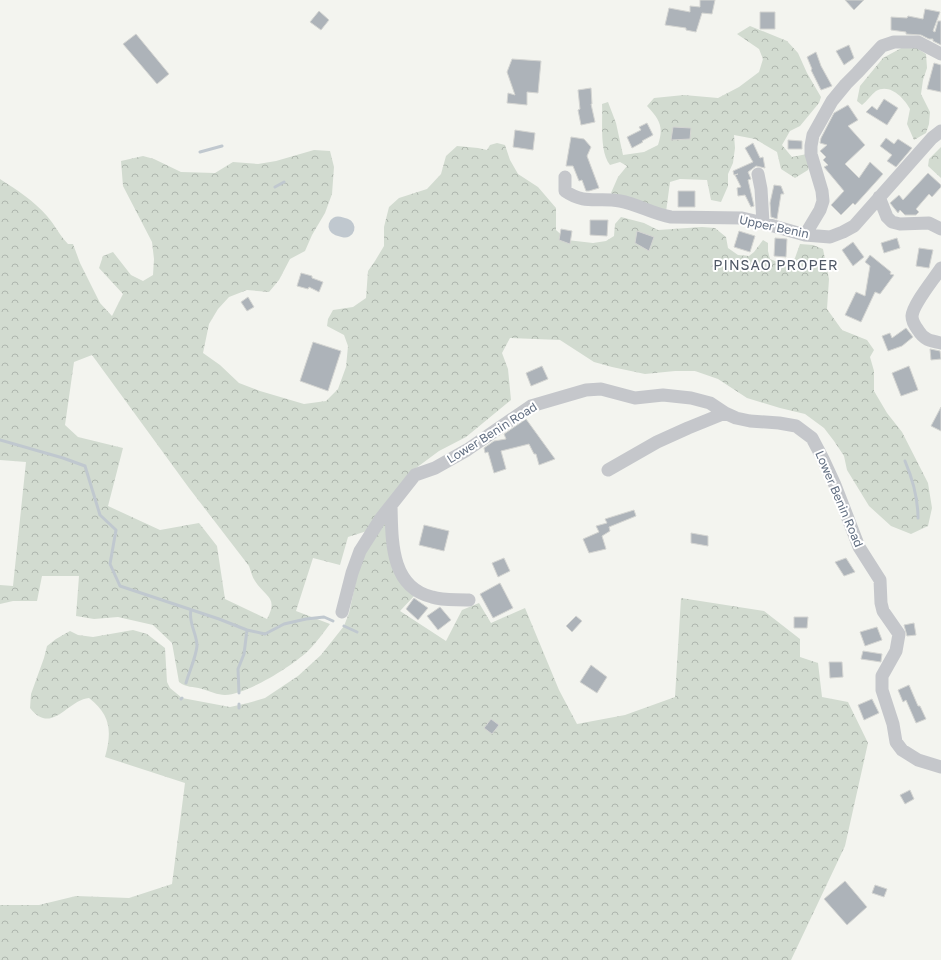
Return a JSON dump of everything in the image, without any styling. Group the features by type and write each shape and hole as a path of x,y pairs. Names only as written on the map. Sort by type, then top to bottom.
{"street":[{"path":"805,235 823,202 822,191 811,154 813,135 832,101 882,46 894,42 918,42 941,54"},
{"name":"Upper Benin","path":"565,177 565,191 574,197 586,200 619,201 660,215 671,217 742,218 805,235 830,237 854,226 932,138 941,131"},
{"path":"758,174 762,195 763,223"},
{"path":"880,197 887,217 892,222 900,224 928,223 941,229"},
{"path":"941,268 919,301 912,315 913,321 922,337 928,341 941,343"},
{"name":"Lower Benin Road","path":"342,612 352,573 360,551 380,518 415,475 435,468 467,450 531,406 586,390 601,389 636,398 663,395 691,398 710,403 736,418 796,426 812,438 835,485 859,547 880,580 881,604 883,611 899,634 896,651 882,676 882,690 893,724 896,742 902,750 918,760 941,767"},
{"path":"608,470 657,442 725,413"},
{"path":"391,506 392,547 395,560 406,582 420,593 432,597 454,600 469,600"}],"green space":[{"path":"750,26 787,41 798,53 807,73 821,97 819,103 800,126 790,131 782,145 792,157 807,154 811,161 808,170 795,178 781,169 777,152 755,139 734,135 735,148 733,163 728,174 728,186 721,202 711,200 707,180 680,179 670,182 666,212 615,198 611,193 618,177 627,166 620,162 610,165 604,152 602,136 602,104 608,102 616,123 623,155 644,152 658,145 661,133 660,124 655,115 647,106 654,98 684,95 718,98 739,87 759,72 763,59 759,49 737,34"},
{"path":"905,46 915,47 926,54 927,68 921,94 930,112 929,124 926,133 914,140 907,124 910,109 904,100 896,93 891,90 881,89 876,91 862,105 857,101 860,86 883,58"},
{"path":"497,143 505,145 510,160 518,174 538,187 556,208 556,230 567,240 593,243 606,241 614,236 615,224 621,217 644,223 658,230 702,227 715,228 726,237 728,248 738,255 749,256 763,240 768,243 770,259 785,265 795,258 800,244 813,245 823,249 829,279 827,309 842,330 867,340 874,350 870,357 874,371 874,391 887,413 902,432 928,483 932,508 928,526 911,534 891,526 869,506 847,470 844,456 834,441 824,428 805,414 747,398 718,379 695,371 645,374 594,362 560,340 510,338 502,353 508,369 511,400 466,437 439,451 412,471 367,531 348,537 340,565 313,558 296,611 330,624 314,645 301,657 257,685 225,695 216,694 182,684 179,682 172,643 153,625 118,617 94,619 76,616 79,576 42,576 37,601 13,601 0,604 0,585 13,586 26,462 0,460 0,179 37,205 50,219 62,238 68,244 73,244 80,263 100,303 112,316 123,294 99,268 103,256 113,252 131,275 143,281 153,275 154,259 152,242 123,186 121,161 143,156 154,159 181,172 215,173 233,162 258,164 276,161 314,150 330,151 334,167 332,194 325,213 312,235 305,251 290,259 279,280 269,292 247,290 229,297 218,309 209,324 203,353 220,365 239,383 304,404 326,401 338,389 346,367 348,346 344,335 327,326 328,319 333,310 353,307 366,298 368,271 384,246 384,227 389,207 399,198 427,189 441,174 446,156 457,146 487,150 490,145","holes":["92,355 189,488 249,566 252,576 269,598 272,606 267,619 225,599 217,546 199,523 160,530 108,506 123,448 78,437 65,425 74,362"]},
{"path":"941,147 941,178 928,166 929,159"},
{"path":"387,520 415,595 400,611 446,641 462,610 479,603 491,623 525,608 559,690 577,724 625,715 675,697 681,598 764,611 800,639 800,657 818,663 822,697 848,702 868,743 845,846 791,960 0,960 0,905 39,905 76,896 129,898 172,884 185,783 105,757 109,740 108,724 102,711 89,698 81,700 53,718 45,719 38,716 30,708 31,694 47,646 70,631 78,635 93,637 133,630 147,634 165,648 167,682 170,688 182,698 230,707 265,698 298,676 321,655 344,626 349,613 361,558"}],"building":[{"path":"700,0 715,0 712,14 702,13 696,32 686,30 686,28 665,25 669,8 690,12 690,6 700,7"},
{"path":"845,0 864,0 854,10"},
{"path":"925,9 940,12 933,31 935,32 938,21 941,21 941,45 933,41 933,39 929,39 921,35 906,34 906,32 891,30 891,17 907,18 908,16 923,19"},
{"path":"319,11 329,20 321,30 310,22"},
{"path":"760,12 775,12 775,29 760,29"},
{"path":"136,34 169,74 157,84 123,44"},
{"path":"849,45 854,58 844,65 836,51"},
{"path":"816,52 821,66 832,86 821,90 811,70 812,69 807,57"},
{"path":"512,59 541,61 538,93 527,92 527,105 507,103 508,93 515,95 507,72"},
{"path":"934,63 941,65 941,92 927,89"},
{"path":"591,88 591,104 595,122 581,125 578,110 580,109 578,90"},
{"path":"884,99 898,108 887,125 866,112 872,106 877,110"},
{"path":"848,105 858,120 848,126 865,145 845,164 859,178 870,162 883,174 855,205 853,203 841,215 831,205 844,191 824,167 828,165 823,160 826,157 820,151 827,145 820,143 821,138 834,113"},
{"path":"647,123 653,135 632,148 627,137 641,130 639,127"},
{"path":"673,127 691,128 690,139 671,140"},
{"path":"515,130 535,133 533,150 513,147"},
{"path":"571,137 584,139 591,147 587,156 599,188 586,191 582,180 579,181 573,166 566,166"},
{"path":"886,138 894,144 898,139 912,148 896,167 887,161 892,155 880,146"},
{"path":"788,140 802,141 802,149 788,149"},
{"path":"753,143 760,158 763,157 765,168 756,166 748,172 751,179 748,180 754,206 751,207 745,195 738,196 737,188 741,187 735,175 738,174 734,175 733,171 753,162 745,148"},
{"path":"928,173 941,185 941,187 932,197 929,194 916,209 919,212 916,215 905,215 900,210 898,213 890,203 899,195 903,200"},
{"path":"774,185 781,186 784,194 781,194 777,219 771,217 770,203"},
{"path":"678,191 695,191 695,207 678,207"},
{"path":"590,220 608,220 607,236 590,235"},
{"path":"561,229 572,231 570,244 559,240"},
{"path":"637,231 654,237 649,251 635,243"},
{"path":"739,231 755,236 750,252 734,247"},
{"path":"775,238 787,239 786,257 774,256"},
{"path":"897,238 900,248 884,253 881,243"},
{"path":"853,242 864,257 853,266 842,250"},
{"path":"919,248 933,250 929,268 916,266"},
{"path":"870,255 891,272 890,274 894,275 880,294 875,292 861,322 845,315 856,292 865,296 870,266 865,262"},
{"path":"301,273 312,276 312,278 323,282 319,292 309,287 308,289 297,286"},
{"path":"248,297 254,307 247,311 241,302"},
{"path":"906,328 913,337 902,346 888,351 882,336 890,333 892,338"},
{"path":"313,342 341,351 328,391 300,381"},
{"path":"930,349 940,351 941,359 931,360"},
{"path":"542,366 548,379 531,386 526,373"},
{"path":"909,366 918,390 901,396 892,373"},
{"path":"941,407 941,431 931,426"},
{"path":"526,419 555,459 539,465 536,454 534,454 529,444 501,451 506,469 494,473 488,452 485,453 484,448 494,441 506,439 504,434"},
{"path":"634,510 636,516 609,527 610,531 602,536 606,549 589,553 583,539 599,532 596,526 607,523 605,519"},
{"path":"424,525 449,531 444,551 419,545"},
{"path":"691,533 708,536 708,546 691,543"},
{"path":"504,558 510,571 498,577 492,563"},
{"path":"846,558 855,572 844,576 835,562"},
{"path":"500,583 513,608 493,618 480,594"},
{"path":"414,598 428,608 418,620 406,609"},
{"path":"440,607 451,620 438,630 427,616"},
{"path":"576,616 582,621 572,632 566,626"},
{"path":"794,617 808,617 807,628 794,628"},
{"path":"914,623 916,635 907,636 904,625"},
{"path":"877,627 882,640 865,646 860,632"},
{"path":"863,651 882,654 881,662 861,659"},
{"path":"829,662 842,662 843,677 830,678"},
{"path":"591,665 607,677 597,693 580,682"},
{"path":"909,685 918,706 920,706 926,719 916,723 906,700 903,702 898,690"},
{"path":"872,699 879,713 864,720 858,705"},
{"path":"491,719 499,725 492,734 484,728"},
{"path":"910,790 914,799 905,804 900,795"},
{"path":"845,881 867,907 847,925 824,899"},
{"path":"875,885 887,889 884,897 872,893"}],"waterway":[{"path":"200,152 222,146"},
{"path":"275,187 284,182"},
{"path":"338,226 345,228"},
{"path":"0,440 63,458 85,466 100,515 116,530 110,564 120,586 219,619 247,630 265,634 284,624 306,619 324,617 333,621"},
{"path":"905,461 914,489 918,518"},
{"path":"186,683 197,646 190,614 191,610"},
{"path":"344,626 357,632"},
{"path":"239,693 238,669 244,654 247,630"}],"district":[{"name":"PINSAO PROPER","path":"776,265"}]}
